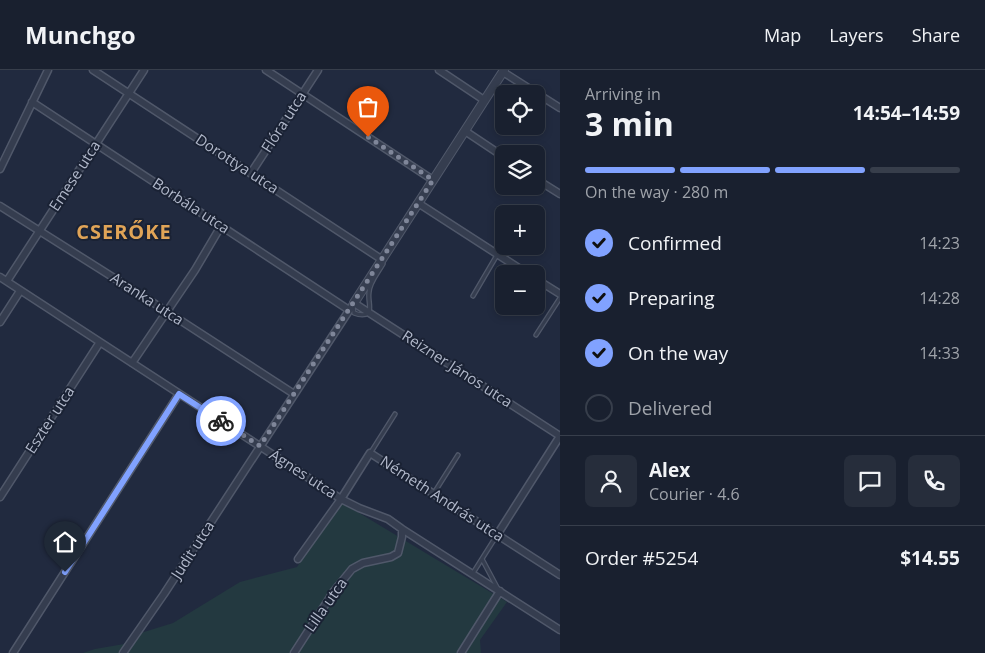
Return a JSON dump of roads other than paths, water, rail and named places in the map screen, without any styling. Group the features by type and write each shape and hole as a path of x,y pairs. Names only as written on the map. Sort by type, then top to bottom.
{"street":[{"path":"0,170 48,70"},
{"name":"Dorottya utca","path":"93,70 381,260"},
{"name":"Emese utca","path":"7,282 144,70"},
{"path":"266,70 433,180"},
{"name":"Flóra utca","path":"251,173 318,70"},
{"path":"439,70 484,100"},
{"path":"354,303 503,71 560,108"},
{"name":"Borbála utca","path":"32,102 349,310"},
{"path":"465,130 495,151"},
{"path":"545,185 560,194"},
{"path":"418,203 495,252"},
{"name":"Aranka utca","path":"0,206 294,394"},
{"path":"132,363 221,226"},
{"path":"500,255 514,265"},
{"name":"Ágnes utca","path":"0,278 341,499 388,519 560,630"},
{"path":"545,285 560,294"},
{"path":"0,322 20,290"},
{"name":"Judit utca","path":"123,653 164,594 354,303"},
{"name":"Reizner János utca","path":"354,303 560,436"},
{"name":"Eszter utca","path":"0,497 100,342"},
{"path":"13,653 179,394"},
{"path":"497,535 560,436"},
{"name":"Németh András utca","path":"298,559 341,499 370,453 560,575"},
{"name":"Lilla utca","path":"294,653 334,591 352,569 363,563 398,553 402,529"},
{"path":"461,653 500,591"}],"lane":[{"path":"369,313 369,287 383,264 387,251"},
{"path":"473,296 497,255"},
{"path":"536,335 560,298"},
{"path":"370,453 395,414"},
{"path":"434,494 458,455"},
{"path":"473,574 497,535"},
{"path":"482,558 500,591"}],"district":[{"name":"CSERŐKE","path":"124,232"}]}
